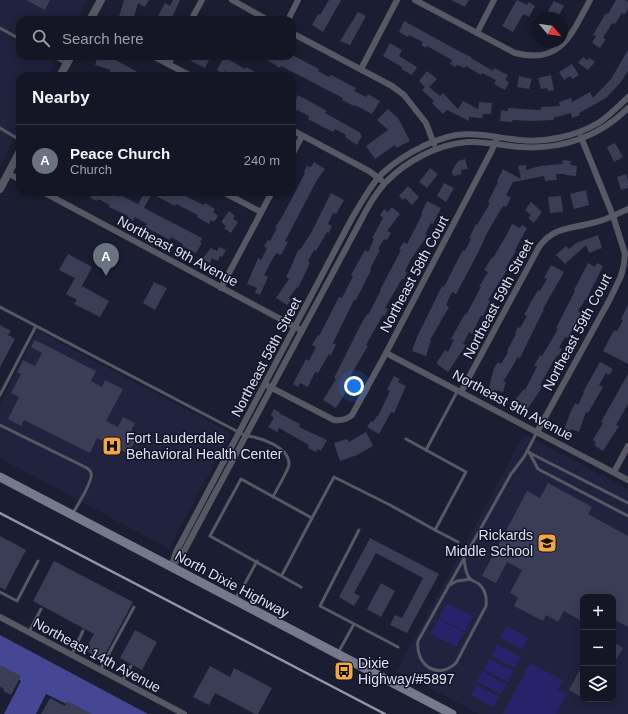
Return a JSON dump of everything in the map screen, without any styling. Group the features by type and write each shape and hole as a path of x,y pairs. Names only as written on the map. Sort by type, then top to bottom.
{"main road":[{"name":"North Dixie Highway","path":"0,477 452,714"}],"street":[{"path":"92,16 101,0"},
{"path":"193,16 202,0"},
{"path":"232,0 261,16"},
{"path":"290,16 298,0"},
{"path":"361,69 397,0"},
{"path":"415,0 514,53 540,56 559,48 568,39 590,0"},
{"path":"477,33 494,0"},
{"path":"296,35 392,86 404,95 426,122 436,149 467,142 551,139 579,132 598,123 616,109 628,97"},
{"path":"62,72 69,60"},
{"path":"160,60 183,72"},
{"path":"168,64 170,60"},
{"path":"433,141 461,135 481,134 520,147 540,148 553,146 582,139 606,127 628,108"},
{"path":"296,132 379,178 385,183"},
{"name":"Northeast 59th Court","path":"537,432 610,299 621,276 624,264 625,254 613,216 579,132"},
{"path":"296,147 302,136"},
{"name":"Northeast 58th Court","path":"271,388 334,420 340,421 347,419 352,415 496,140"},
{"name":"Northeast 58th Street","path":"171,568 176,552 361,204 379,178 404,158 433,141"},
{"name":"Northeast 58th Street","path":"171,568 182,556 358,224 385,183 406,165 420,156 436,149"},
{"path":"0,189 16,159"},
{"path":"8,173 16,178"},
{"name":"Northeast 9th Avenue","path":"50,196 302,331"},
{"path":"231,196 261,212"},
{"path":"221,288 270,196"},
{"path":"613,216 628,209"},
{"name":"Northeast 59th Street","path":"460,391 544,239 552,233 561,230 592,223 613,216"},
{"name":"Northeast 9th Avenue","path":"386,352 628,480"},
{"path":"265,385 271,388"},
{"path":"614,472 628,446"},
{"name":"Northeast 14th Avenue","path":"0,616 184,714"}],"lane":[{"path":"0,28 16,37"},
{"path":"60,60 67,64"},
{"path":"0,128 16,138"},
{"path":"0,307 246,436 258,437 280,448 287,456 289,466 273,496"},
{"path":"0,395 36,326"},
{"path":"426,450 460,391"},
{"path":"0,425 87,468 91,472 92,477 72,515"},
{"path":"464,558 467,574 484,589 487,598 486,606 456,663 444,671 435,670 423,662 419,656 417,649 418,641 448,586 511,474 528,452 537,432"},
{"path":"406,439 466,472 435,530"},
{"path":"528,452 628,504"},
{"path":"528,452 538,469 628,516"},
{"path":"282,575 334,477 458,542"},
{"path":"302,587 210,536 240,479 312,518"},
{"path":"359,530 320,606 398,647"},
{"path":"0,592 17,601 38,561"},
{"path":"233,600 241,591 257,562"},
{"path":"448,586 457,581 471,579"},
{"path":"100,670 134,608"},
{"path":"29,632 41,609"},
{"path":"337,654 354,624"},
{"path":"72,655 83,631"},
{"path":"122,681 131,666"}],"shaded area":[{"path":"0,0 87,0 79,16 16,16 16,60 56,60 49,72 16,72 16,136 0,166"},
{"name":"Fort Lauderdale Behavioral Health Center","path":"37,330 231,433 169,549 0,458 0,404"},
{"name":"Rickards Middle School","path":"524,434 628,489 628,714 479,714 397,671"},
{"path":"447,603 473,616 465,631 439,618"},
{"path":"439,619 464,632 456,647 431,634"},
{"path":"507,626 528,638 522,650 500,638"},
{"path":"0,635 148,714 87,714 46,694 36,714 4,714 21,681 0,669"},
{"path":"497,645 521,657 515,668 491,656"},
{"path":"490,659 514,671 508,682 484,670"},
{"path":"530,663 563,680 558,690 566,695 556,714 503,714"},
{"path":"482,671 506,684 501,694 477,682"},
{"path":"476,685 499,697 494,707 471,695"}],"building":[{"path":"26,0 50,0 45,10"},
{"path":"124,0 149,0 145,7 138,3 134,16 119,16"},
{"path":"173,0 180,0 173,16 158,16 165,3 170,6"},
{"path":"329,0 341,0 323,32 312,25 318,14 320,15"},
{"path":"451,0 469,0 465,7"},
{"path":"517,0 527,5 529,2 535,6 529,17 524,14 522,16 513,32 502,26"},
{"path":"616,0 625,0 628,2 628,9 625,14 622,13 615,24 612,23 603,38 606,39 600,48 592,43 596,36 593,35 606,13 608,14"},
{"path":"554,1 564,6 561,12 548,11"},
{"path":"358,12 366,16 350,45 340,41"},
{"path":"404,21 471,57 493,71 494,68 508,75 505,80 509,82 505,90 494,84 496,80 482,73 481,75 466,66 465,68 457,65 456,67 450,64 452,60 427,46 426,48 421,45 423,42 399,32"},
{"path":"390,43 402,50 399,56 417,67 412,75 401,69 402,67 383,56"},
{"path":"628,50 628,71 621,82 606,98 579,113 580,115 572,118 571,113 553,118 554,120 513,120 512,122 500,121 501,110 508,111 508,108 541,110 541,107 560,106 559,102 571,98 572,102 590,92 593,98 611,79"},
{"path":"296,57 319,69 318,71 329,77 331,75 356,88 354,91 366,97 368,94 380,101 372,114 342,100 343,98 296,74 296,72 293,72 281,66 280,68 267,60 296,60"},
{"path":"583,57 587,60 590,58 595,62 588,70 578,63"},
{"path":"97,60 115,60 138,72 110,72 111,70 95,65"},
{"path":"192,60 209,60 205,68"},
{"path":"222,60 229,60 245,69 246,67 255,72 220,72 217,70"},
{"path":"572,64 579,75 572,79 570,76 564,80 559,72"},
{"path":"427,71 437,79 429,87 440,96 443,93 458,109 463,101 478,109 479,102 492,103 491,114 483,114 482,118 469,117 469,121 447,110 443,114 432,103 434,101 422,90 425,87 419,81"},
{"path":"551,75 554,90 548,91 547,88 541,89 538,78"},
{"path":"519,76 532,79 529,89 517,87"},
{"path":"298,95 327,111 325,113 361,133 360,134 362,136 357,145 345,137 346,135 335,129 333,132 308,119 309,116 297,110 296,112 296,99"},
{"path":"388,109 398,118 410,141 396,148 395,145 375,159 366,146 388,130 377,120"},
{"path":"615,143 623,157 614,162 607,147"},
{"path":"465,159 468,169 461,170 462,174 453,176 452,171 458,161"},
{"path":"563,160 571,161 570,165 577,166 576,176 556,174 557,180 545,181 544,176 513,182 506,195 511,198 506,207 503,206 487,233 456,294 452,292 446,305 449,307 430,340 426,356 412,351 417,337 442,286 444,287 463,250 465,251 471,239 469,238 476,224 477,225 490,203 488,202 503,169 521,179 518,166 526,165 526,170 540,166 562,164"},
{"path":"314,162 325,169 317,180 285,241 288,242 281,255 276,253 264,275 268,277 260,295 255,293 257,288 247,284 258,258 261,260 267,248 264,246 268,240 270,241 277,228 275,227 293,196 296,196 296,190 307,166 311,167"},
{"path":"430,168 438,174 427,188 419,182"},
{"path":"626,174 628,188 621,190 617,177"},
{"path":"444,183 454,188 446,202 437,196"},
{"path":"408,186 419,197 412,205 405,198 403,200 399,196"},
{"path":"586,190 589,205 574,209 570,194"},
{"path":"331,193 344,200 336,214 333,213 328,224 332,226 329,233 327,232 316,251 314,250 308,261 310,263 298,288 297,287 289,298 291,300 287,305 276,298 289,279 286,277 293,261 299,249 300,250 311,233"},
{"path":"91,196 122,196 138,204 143,196 151,196 144,208 202,238 200,242 202,243 196,253 182,246 183,244 171,237 170,240 145,227 147,224 135,217 133,221 127,217 128,216 109,207 110,205 98,199 97,201 90,198"},
{"path":"156,196 185,196 204,205 205,203 215,209 213,212 218,216 214,222 211,220 209,224 197,217 198,215 176,204 175,206"},
{"path":"561,196 563,212 550,213 548,197"},
{"path":"427,201 441,208 433,224 431,223 425,234 427,235 423,242 411,259 405,271 407,273 404,279 402,279 385,308 388,309 385,316 383,315 366,345 368,346 348,380 352,382 336,408 323,400 336,379 334,378 360,326 367,314 368,315 381,290 401,250 399,249 404,242 407,244 422,215 421,214"},
{"path":"531,202 542,212 534,223 528,218 531,215 525,210"},
{"path":"392,207 400,214 387,231 391,233 387,240 384,239 378,249 380,250 370,269 371,270 356,300 354,300 333,343 336,345 331,355 329,354 318,373 315,372 308,387 300,383 298,387 293,384 306,359 309,361 316,347 312,345 318,335 319,336 339,297 342,298 353,276 351,275 365,250 368,252 374,239 372,238 383,218 380,215 384,209 388,212"},
{"path":"229,211 235,216 233,219 238,222 231,233 224,228 226,226 221,222"},
{"path":"512,224 520,228 522,225 527,228 505,269 507,270 488,300 490,301 483,316 481,315 472,334 469,332 463,344 466,345 448,372 437,364 437,362 445,350 448,352 454,340 451,339 465,314 466,315 488,272 484,270 492,257 493,258"},
{"path":"598,235 602,248 589,253 586,245 565,264 556,255 566,246 569,249 576,243"},
{"path":"219,247 226,250 222,257 220,256 218,261 212,258 210,263 202,259 211,248 217,251"},
{"path":"68,254 92,267 82,286 109,301 100,317 74,304 77,300 66,294 75,278 59,270"},
{"path":"588,263 595,267 597,263 603,266 586,300 578,311 581,313 568,338 565,337 559,348 562,349 540,385 542,386 539,392 526,411 520,407 522,404 516,399 524,389 525,390 537,367 534,366 540,355 542,356 558,329 556,328"},
{"path":"551,265 564,272 543,309 520,358 518,357 503,382 506,382 503,392 495,390 494,393 488,391 494,368 498,362 501,364 508,352 507,351 518,327 520,328 527,316 524,315 538,290 540,291 547,279 544,278"},
{"path":"154,282 167,288 155,310 143,303"},
{"path":"628,305 628,364 603,351 614,330 617,331 623,320 621,319"},
{"path":"0,325 11,331 8,335 15,339 0,367"},
{"path":"35,340 96,371 91,381 102,387 105,380 123,389 106,421 118,427 123,417 135,423 131,431 138,435 128,454 97,438 90,453 24,420 21,426 8,419 19,397 11,393 21,374 17,372 23,360 35,366 42,353 31,347"},
{"path":"600,362 613,369 609,375 606,373 599,385 603,387 588,413 586,412 579,432 571,429 570,432 564,430 575,403 578,405 584,393 583,392"},
{"path":"628,374 628,404 616,425 619,426 603,451 594,445 596,442 593,440 603,423 601,422"},
{"path":"394,376 400,379 398,382 406,386 394,413 391,412 379,434 367,427 371,421 373,422 378,416 390,391 387,390"},
{"path":"274,409 300,424 299,427 327,440 321,451 318,449 316,452 308,448 309,445 279,428 277,432 268,427 274,418 271,415"},
{"path":"366,432 373,446 357,455 340,461 334,443 347,439 349,442"},
{"path":"548,483 592,507 588,514 628,536 628,627 616,621 616,594 580,594 580,620 564,611 558,622 546,615 543,621 514,606 518,597 510,593 522,570 507,562 496,583 482,576 527,491 540,498"},
{"path":"0,536 26,550 5,590 0,587"},
{"path":"370,538 439,574 407,633 390,625 395,615 402,618 423,578 376,553 354,593 360,596 354,606 339,597"},
{"path":"54,561 133,602 102,660 85,650 94,634 33,601"},
{"path":"381,583 395,591 381,617 367,609"},
{"path":"135,630 157,642 142,670 120,658"},
{"path":"616,644 623,648 616,660"},
{"path":"0,665 21,676 11,695 3,691 4,689 0,687"},
{"path":"210,666 230,677 234,668 272,688 258,714 255,714 215,693 209,705 193,697"},
{"path":"580,670 580,696 569,690"},
{"path":"50,698 65,706 67,701 92,714 41,714"}],"railway":[{"path":"0,513 385,714"}],"place":[{"name":"Peace Church","path":"106,276"},
{"name":"Fort Lauderdale Behavioral Health Center","path":"112,446"},
{"name":"Rickards Middle School","path":"547,543"},
{"name":"Dixie Highway/#5897","path":"344,671"}]}
